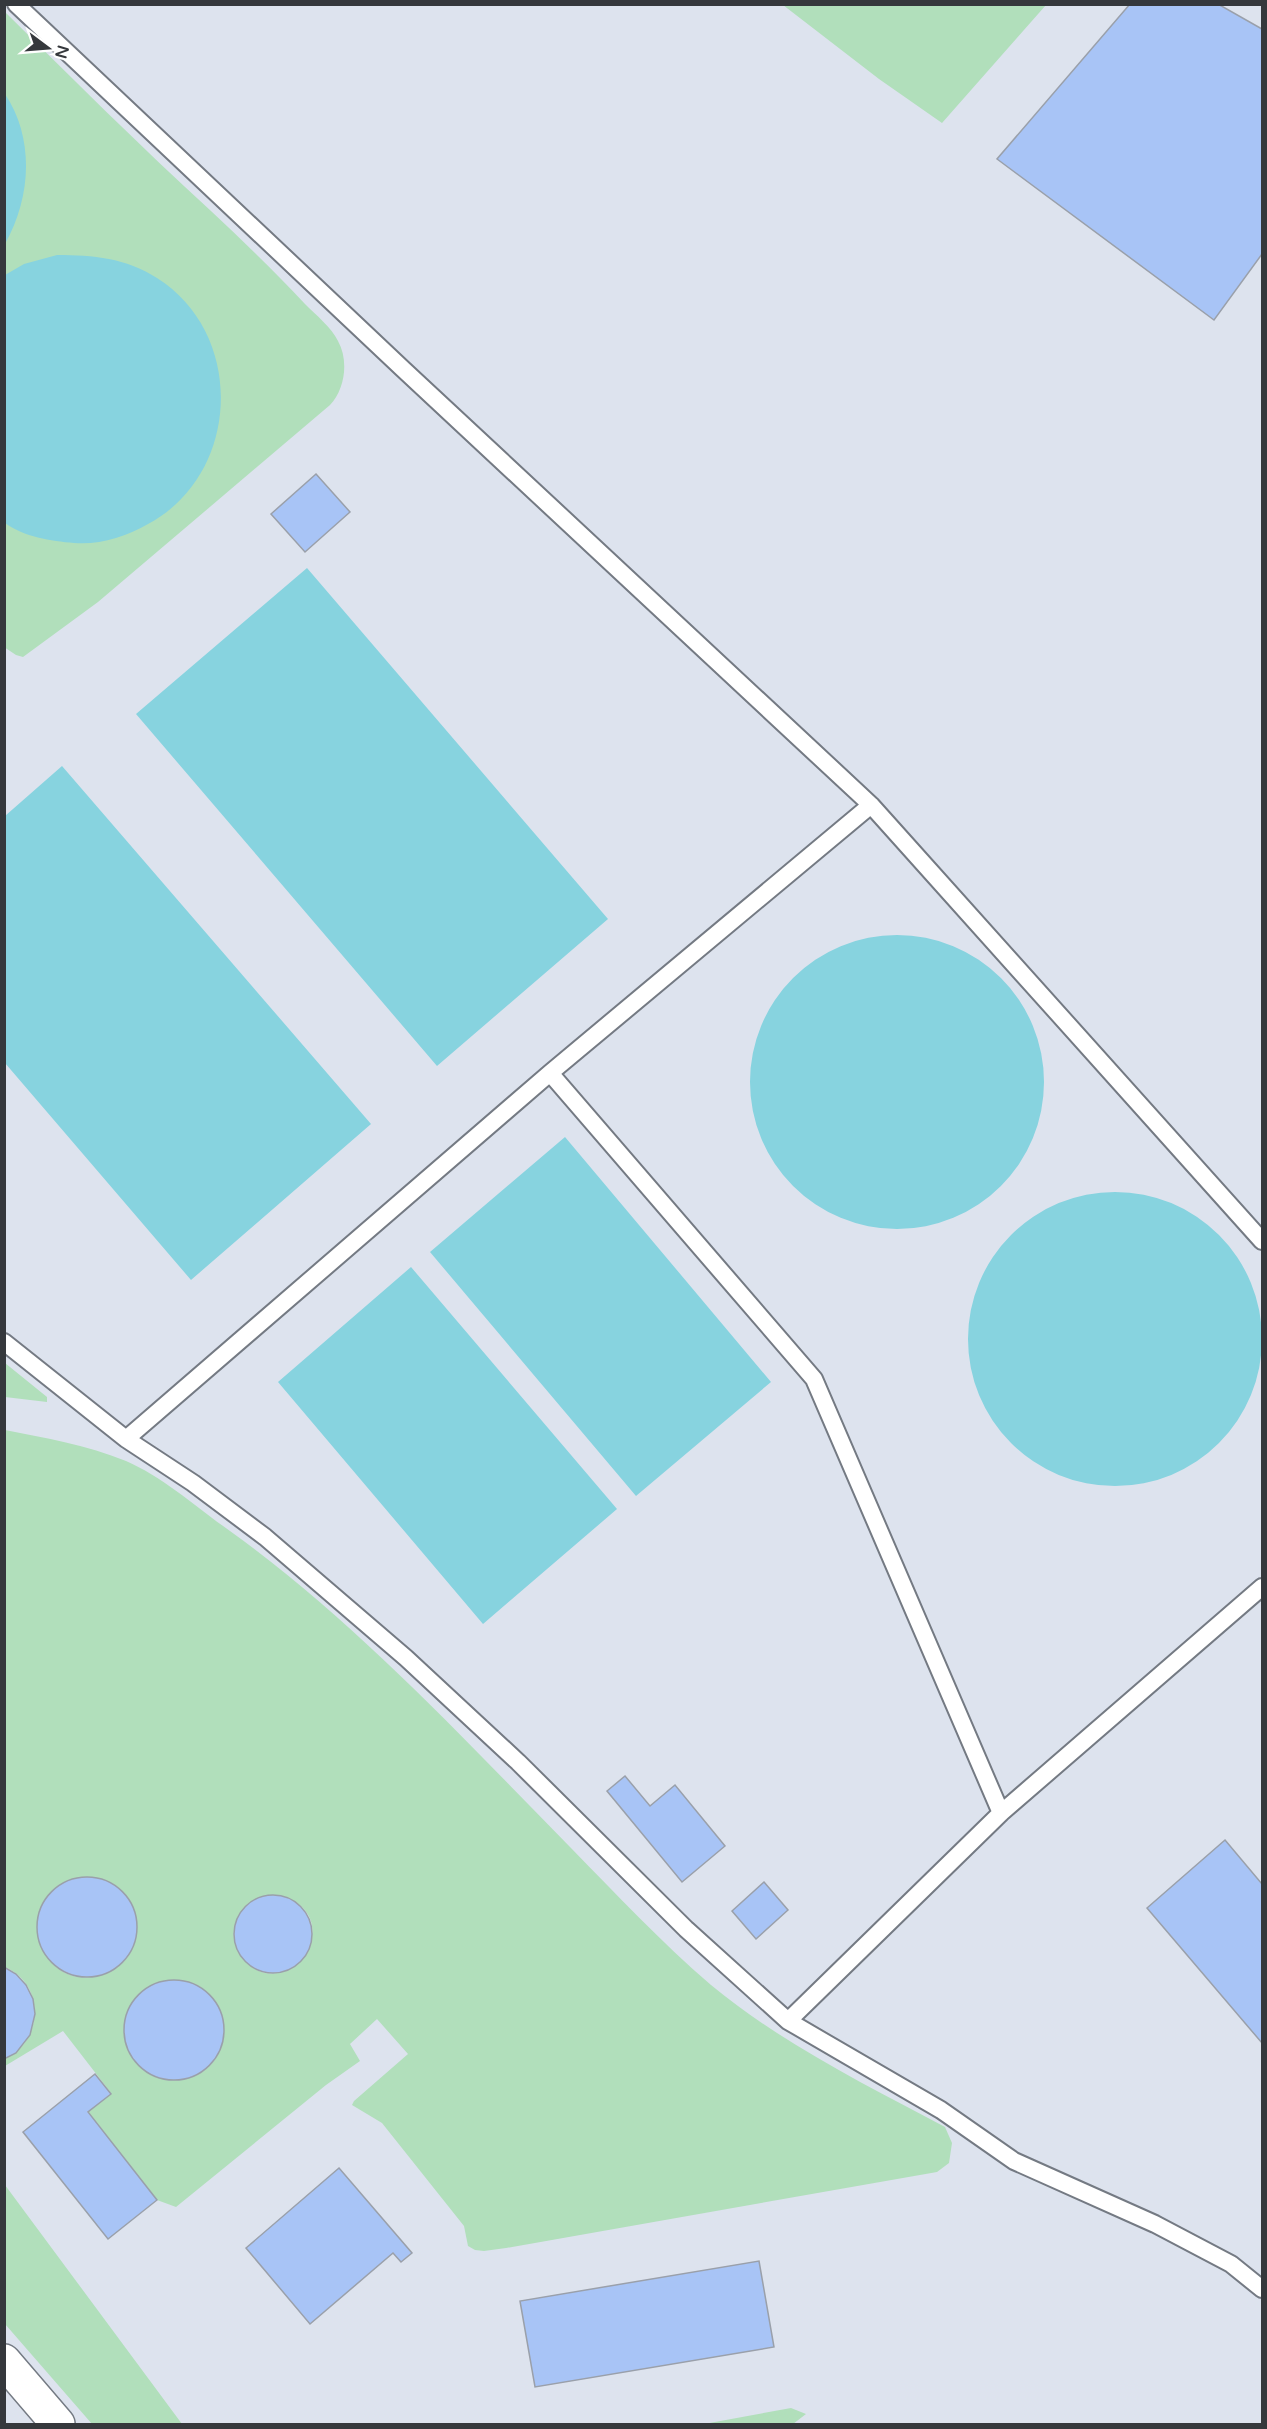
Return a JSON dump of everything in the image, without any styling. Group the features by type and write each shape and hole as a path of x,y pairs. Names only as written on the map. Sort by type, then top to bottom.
{"street":[{"path":"4,2361 58,2424"}],"lane":[{"path":"16,4 404,370 871,805 1263,1241"},
{"path":"126,1439 550,1073 871,805"},
{"path":"550,1073 814,1379 1001,1813"},
{"path":"4,1342 126,1439 193,1483 265,1537 406,1658 518,1762 686,1929 788,2021 941,2110 1014,2161 1155,2224 1231,2264 1263,2289"},
{"path":"788,2021 1001,1813 1263,1587"}],"green space":[{"path":"783,5 1046,5 942,123 879,79"},
{"path":"4,11 323,321 338,341 344,357 342,383 330,405 98,602 23,657 4,647"},
{"path":"5,1363 47,1397 47,1402 5,1397"},
{"path":"5,1430 81,1446 111,1455 140,1468 179,1493 276,1566 321,1603 406,1682 692,1969 766,2026 855,2079 945,2127 952,2143 949,2163 937,2172 506,2248 475,2250 468,2246 464,2226 382,2123 352,2105 408,2054 377,2019 350,2044 360,2061 326,2085 176,2207 157,2200 88,2112 111,2093 63,2031 5,2066 5,2059 18,2051 27,2040 33,2027 35,2013 28,1986 18,1975 5,1967","holes":["82,1877 103,1880 120,1890 131,1904 136,1921 135,1939 129,1955 116,1968 97,1976 75,1976 58,1968 45,1954 39,1936 39,1917 46,1900 60,1885","279,1895 301,1907 311,1922 311,1940 303,1956 290,1968 274,1973 256,1970 240,1954 235,1943 234,1932 236,1922 248,1906","168,1980 190,1983 206,1993 217,2008 222,2025 222,2042 216,2058 203,2071 184,2079 162,2079 144,2071 132,2057 126,2039 126,2021 132,2003 146,1989"]},
{"path":"4,2185 182,2424 92,2424 5,2324"},
{"path":"791,2408 806,2414 793,2424 704,2424"}],"water":[{"path":"5,94 15,111 21,130 26,169 20,207 5,244"},
{"path":"57,255 109,259 133,266 157,278 186,303 206,334 218,368 221,404 215,440 201,473 178,502 148,524 130,533 93,543 38,538 5,523 5,275 24,264"},
{"path":"307,568 608,919 437,1066 136,714"},
{"path":"62,766 371,1124 191,1280 5,1063 5,816"},
{"path":"883,935 911,935 940,941 967,952 991,968 1011,988 1027,1012 1038,1039 1042,1053 1044,1082 1042,1111 1027,1152 1011,1176 991,1196 967,1212 940,1223 911,1229 883,1229 854,1223 827,1212 803,1196 783,1176 767,1152 756,1125 750,1096 750,1068 756,1039 767,1012 783,988 803,968 827,952 854,941"},
{"path":"565,1137 771,1382 636,1496 430,1252"},
{"path":"1101,1192 1129,1192 1158,1198 1185,1209 1209,1225 1229,1245 1245,1269 1256,1296 1260,1310 1262,1339 1260,1368 1245,1409 1229,1433 1209,1453 1185,1469 1158,1480 1129,1486 1101,1486 1072,1480 1045,1469 1021,1453 1001,1433 985,1409 974,1382 968,1353 968,1325 974,1296 985,1269 1001,1245 1021,1225 1045,1209 1072,1198"},
{"path":"411,1267 617,1509 483,1624 278,1382"}],"building":[{"path":"1130,4 1218,4 1262,29 1262,254 1214,320 997,159"},
{"path":"316,474 350,512 305,552 271,514"},
{"path":"625,1776 650,1806 675,1785 725,1846 682,1882 607,1791"},
{"path":"1225,1840 1262,1884 1262,2043 1147,1908"},
{"path":"87,1877 106,1881 122,1892 133,1908 137,1927 133,1946 122,1962 106,1973 87,1977 68,1973 52,1962 41,1946 37,1927 41,1908 52,1892 68,1881"},
{"path":"764,1882 788,1910 756,1939 732,1911"},
{"path":"273,1895 288,1898 300,1907 309,1919 312,1934 309,1949 300,1961 288,1970 273,1973 258,1970 246,1961 237,1949 234,1934 237,1919 246,1907 258,1898"},
{"path":"4,1967 16,1974 26,1985 33,1999 35,2014 30,2035 16,2053 4,2059"},
{"path":"174,1980 193,1984 209,1995 220,2011 224,2030 220,2049 209,2065 193,2076 174,2080 155,2076 139,2065 128,2049 124,2030 128,2011 139,1995 155,1984"},
{"path":"95,2074 111,2094 88,2112 157,2200 108,2239 23,2132"},
{"path":"339,2168 412,2253 401,2262 393,2253 310,2324 246,2248"},
{"path":"759,2261 774,2347 535,2387 520,2301"}]}
